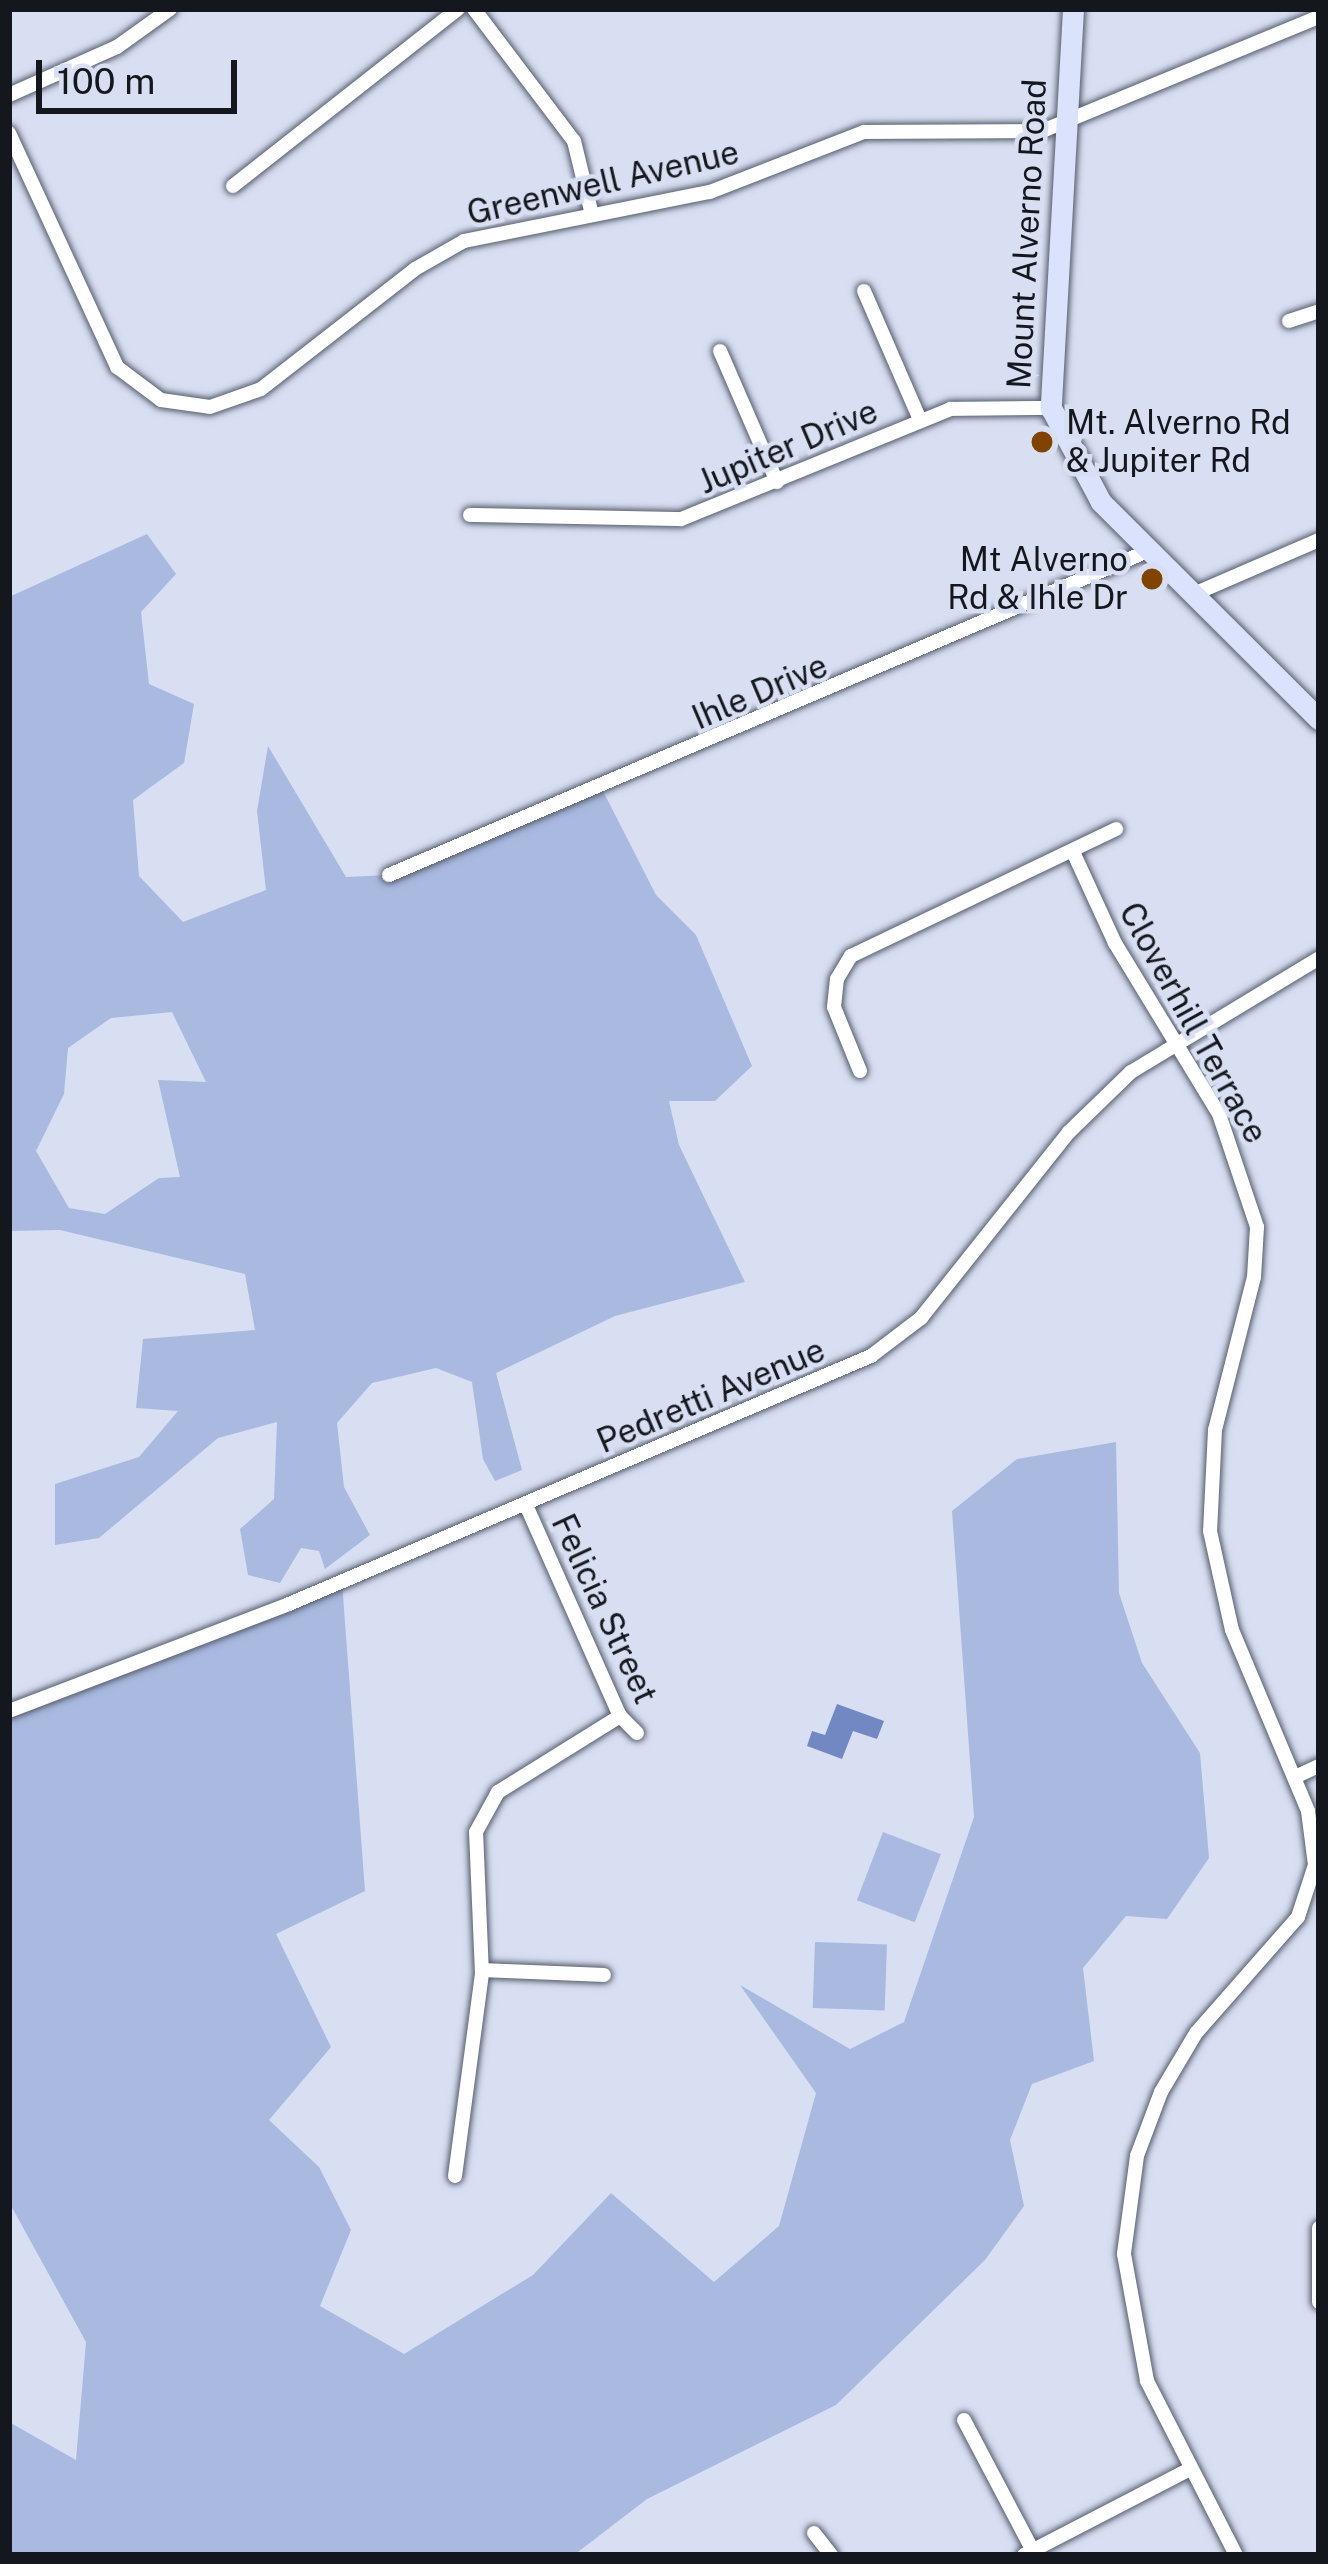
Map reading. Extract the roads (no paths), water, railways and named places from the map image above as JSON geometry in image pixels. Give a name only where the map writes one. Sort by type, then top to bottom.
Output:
[{"type":"street","points":[[9,95],[117,47],[170,9]]},
{"type":"street","points":[[233,186],[458,9]]},
{"type":"street","points":[[474,9],[574,141],[592,215]]},
{"type":"street","name":"Mount Alverno Road","points":[[1073,9],[1051,408],[1082,477],[1148,551],[1319,719]]},
{"type":"street","name":"Greenwell Avenue","points":[[9,133],[117,367],[145,392],[191,407],[228,404],[261,388],[439,253],[710,192],[865,133],[1024,134],[1064,123],[1319,17]]},
{"type":"street","points":[[864,291],[920,420]]},
{"type":"street","points":[[1289,321],[1319,311]]},
{"type":"street","points":[[720,351],[777,482]]},
{"type":"street","name":"Jupiter Drive","points":[[470,515],[663,521],[777,482],[920,420],[968,405],[1051,408]]},
{"type":"street","points":[[1194,593],[1319,540]]},
{"type":"street","name":"Ihle Drive","points":[[388,875],[1148,551]]},
{"type":"street","points":[[860,1071],[835,1007],[837,980],[851,956],[1074,854],[1116,829]]},
{"type":"street","name":"Cloverhill Terrace","points":[[1074,854],[1115,943],[1219,1114],[1254,1203],[1255,1276],[1215,1430],[1210,1532],[1232,1630],[1295,1777],[1315,1847],[1306,1901],[1175,2065],[1130,2186],[1130,2314],[1148,2381],[1236,2555]]},
{"type":"street","name":"Pedretti Avenue","points":[[9,1711],[526,1505],[888,1347],[921,1318],[1095,1106],[1178,1045],[1319,958]]},
{"type":"street","name":"Felicia Street","points":[[526,1505],[620,1716],[638,1733]]},
{"type":"street","points":[[455,2176],[482,1970],[476,1832],[498,1792],[620,1716]]},
{"type":"street","points":[[1295,1777],[1319,1766]]},
{"type":"street","points":[[482,1970],[604,1975]]},
{"type":"street","points":[[1319,2228],[1319,2302]]},
{"type":"street","points":[[964,2420],[1028,2553],[1190,2468]]},
{"type":"street","points":[[814,2533],[831,2555]]},
{"type":"place","name":"Mt. Alverno Rd & Jupiter Rd","points":[[1042,442]]},
{"type":"place","name":"Mt Alverno Rd & Ihle Dr","points":[[1152,579]]}]
